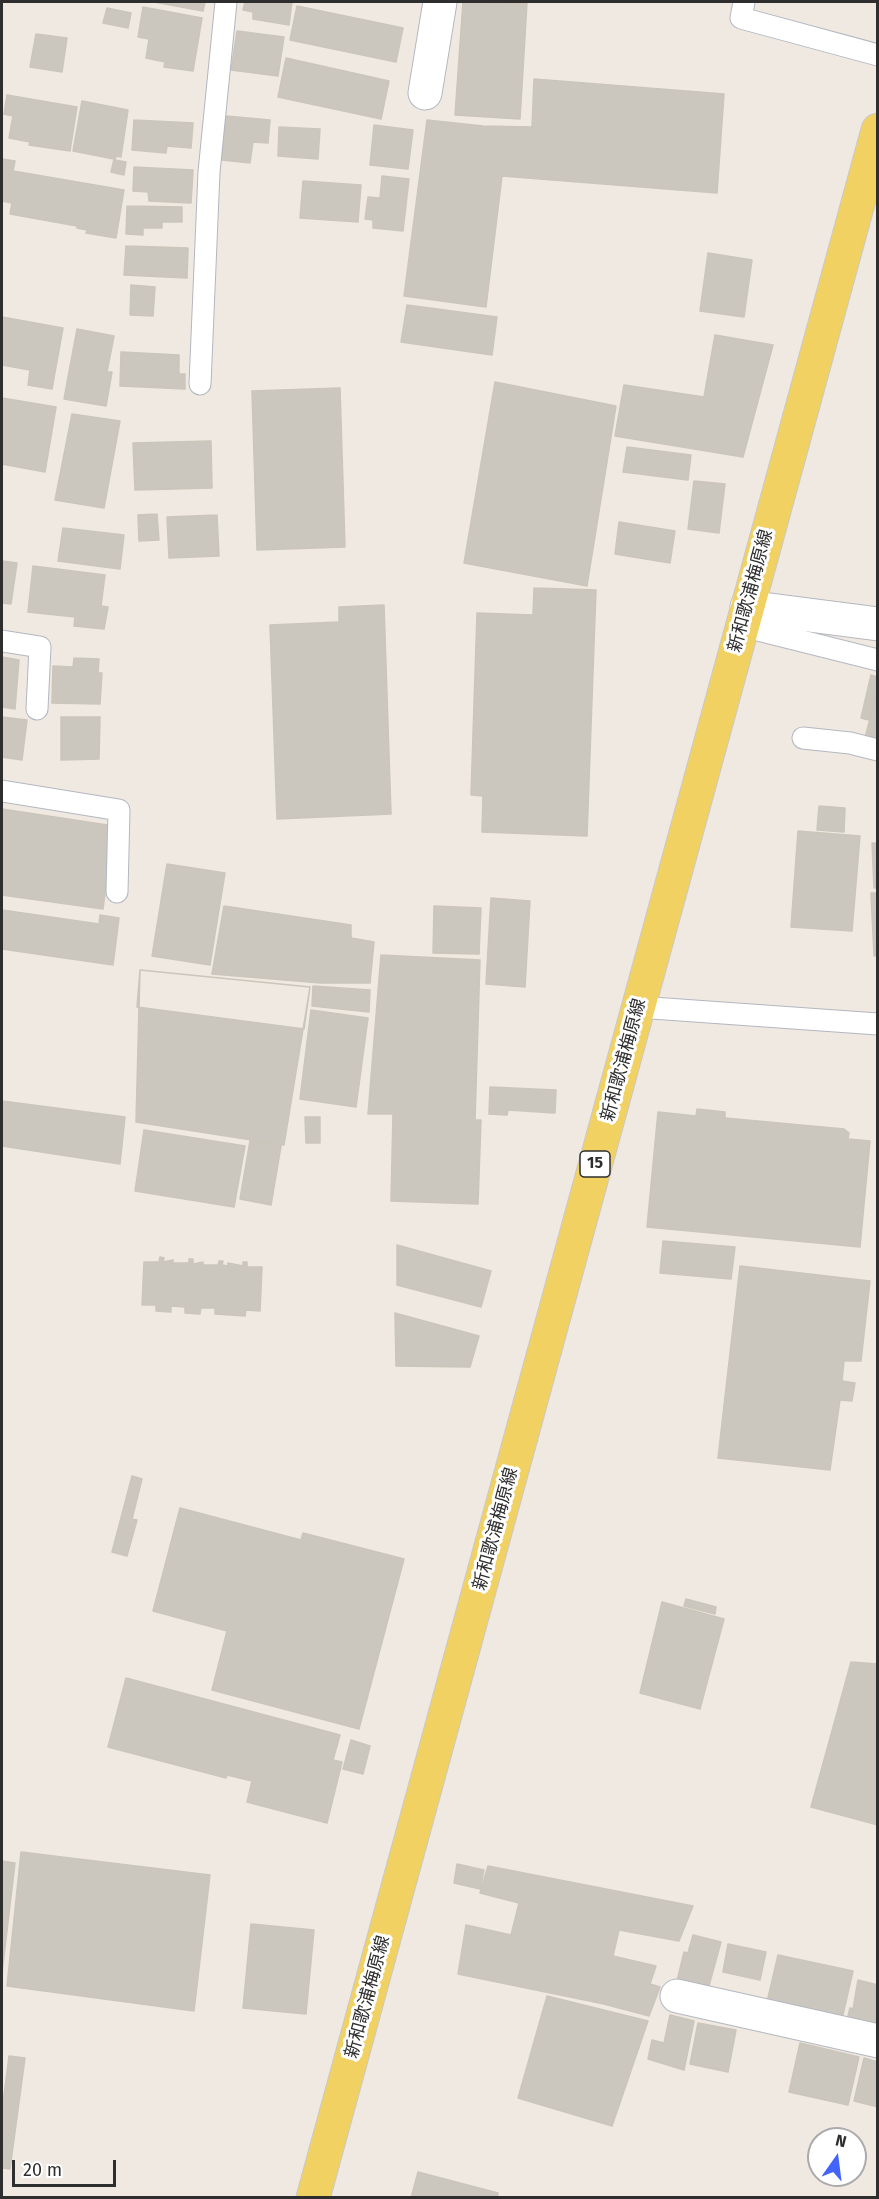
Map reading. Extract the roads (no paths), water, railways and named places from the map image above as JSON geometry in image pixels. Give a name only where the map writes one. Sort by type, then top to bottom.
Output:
[{"type":"main road","name":"新和歌浦梅原線","points":[[313,2198],[878,130]]},
{"type":"street","points":[[424,93],[440,2]]},
{"type":"street","points":[[745,616],[878,624]]},
{"type":"street","points":[[677,1996],[878,2042]]},
{"type":"lane","points":[[200,384],[209,172],[226,2]]},
{"type":"lane","points":[[744,2],[741,18],[878,55]]},
{"type":"lane","points":[[745,616],[878,660]]},
{"type":"lane","points":[[2,641],[40,646],[37,709]]},
{"type":"lane","points":[[803,738],[850,743],[878,750]]},
{"type":"lane","points":[[2,791],[119,810],[117,892]]},
{"type":"lane","points":[[638,1007],[878,1024]]}]
